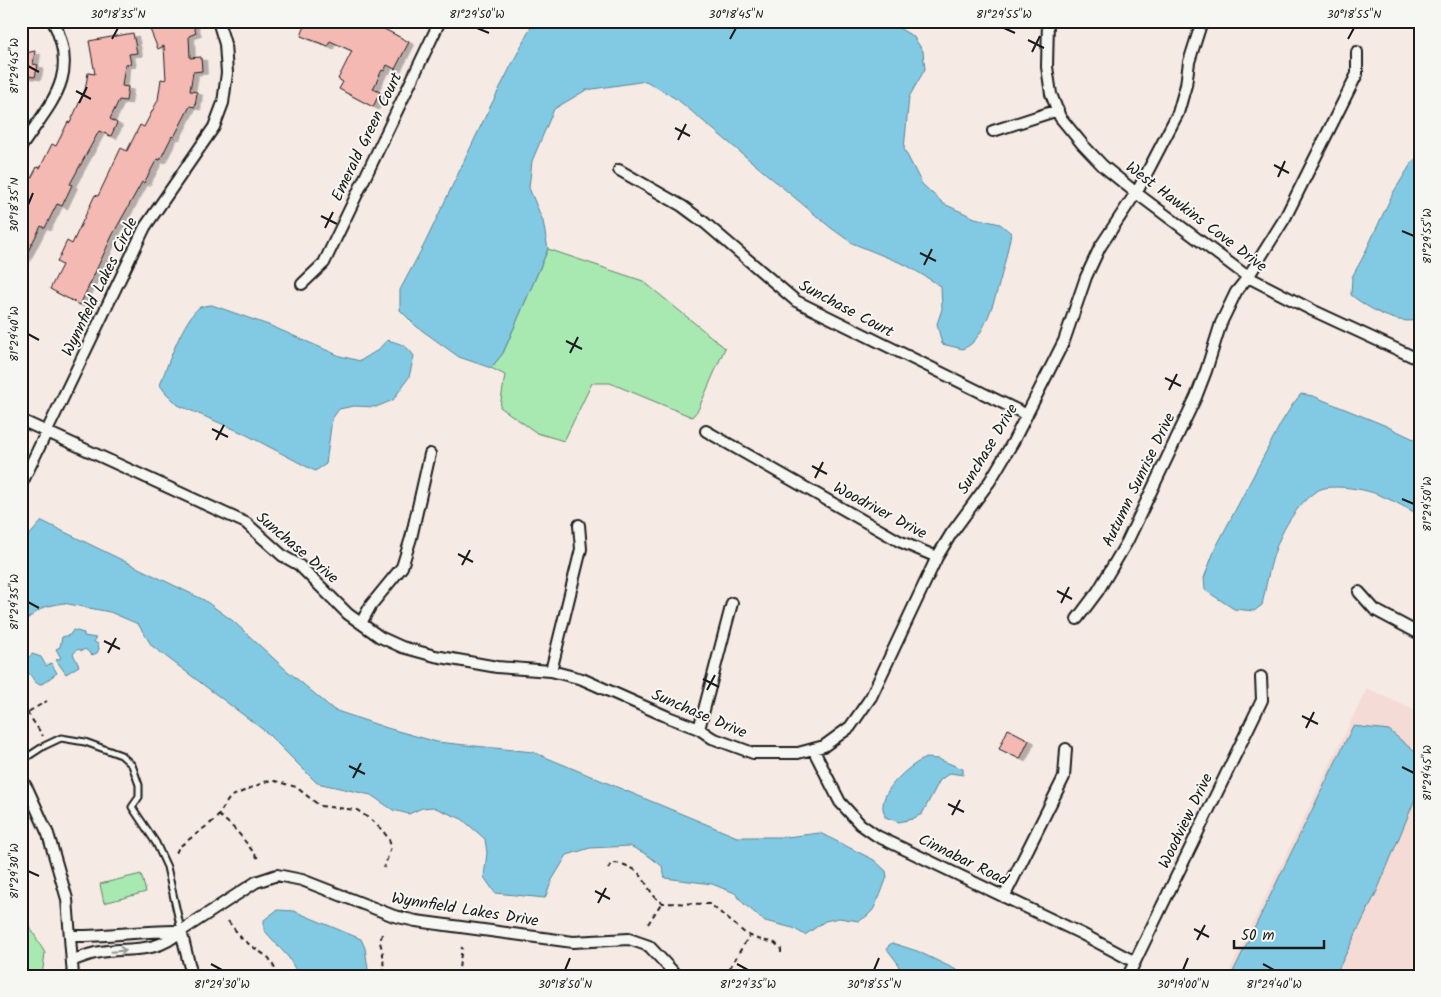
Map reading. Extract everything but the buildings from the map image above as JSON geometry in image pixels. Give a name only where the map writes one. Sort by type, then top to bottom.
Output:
[{"type":"street","points":[[21,147],[56,96],[62,79],[63,52],[53,21]]},
{"type":"street","name":"Wynnfield Lakes Circle","points":[[21,485],[145,227],[214,127],[223,103],[227,73],[225,44],[218,21]]},
{"type":"street","name":"West Hawkins Cove Drive","points":[[1048,21],[1047,66],[1051,94],[1060,117],[1103,166],[1248,277],[1312,310],[1420,360]]},
{"type":"street","name":"Sunchase Drive","points":[[21,420],[246,523],[283,556],[299,565],[348,614],[380,637],[402,648],[497,667],[551,671],[582,679],[700,729],[712,738],[753,753],[798,753],[824,746],[850,727],[871,697],[937,557],[951,534],[990,481],[1014,442],[1064,341],[1086,277],[1100,247],[1135,192],[1178,113],[1186,84],[1189,62],[1202,21]]},
{"type":"street","name":"Emerald Green Court","points":[[302,284],[324,263],[437,22]]},
{"type":"street","name":"Autumn Sunrise Drive","points":[[1077,619],[1098,591],[1127,542],[1196,397],[1220,323],[1236,292],[1248,277],[1285,218],[1356,74],[1357,52]]},
{"type":"street","points":[[993,130],[1058,110]]},
{"type":"street","name":"Sunchase Court","points":[[619,170],[682,206],[796,302],[1027,415]]},
{"type":"street","name":"Woodriver Drive","points":[[706,431],[899,541],[937,557]]},
{"type":"street","points":[[361,623],[371,605],[402,568],[411,538],[430,454]]},
{"type":"street","points":[[551,671],[581,549],[579,525]]},
{"type":"street","points":[[1359,592],[1376,610],[1420,634]]},
{"type":"street","points":[[700,729],[732,603]]},
{"type":"street","name":"Woodview Drive","points":[[1128,976],[1262,700],[1261,677]]},
{"type":"street","name":"Cinnabar Road","points":[[813,749],[840,802],[860,824],[877,836],[1135,962]]},
{"type":"street","points":[[1004,897],[1064,777],[1066,749]]},
{"type":"street","points":[[21,778],[48,834],[67,899],[72,976]]},
{"type":"street","name":"Wynnfield Lakes Drive","points":[[72,961],[95,953],[142,950],[171,940],[181,931],[256,882],[277,875],[302,880],[394,916],[416,921],[573,942],[629,939],[649,946],[678,976]]},
{"type":"street","points":[[70,936],[159,930],[181,931],[192,976]]},
{"type":"lane","points":[[21,761],[44,746],[61,738],[85,742],[121,755],[132,765],[139,785],[138,797],[132,807],[156,843],[167,867],[181,931]]},
{"type":"path","points":[[21,716],[47,700]]},
{"type":"path","points":[[27,712],[43,736]]},
{"type":"path","points":[[176,853],[179,847],[216,819],[230,797],[268,781],[275,781],[302,791],[320,806],[357,810],[382,830],[389,840],[391,847],[384,868]]},
{"type":"path","points":[[218,815],[226,820],[240,835],[260,861]]},
{"type":"path","points":[[608,869],[611,864],[615,863],[634,868],[644,878],[656,900],[669,904],[710,904],[749,936],[777,945],[781,949],[781,955]]},
{"type":"path","points":[[648,924],[662,902]]},
{"type":"path","points":[[228,921],[243,940],[269,958],[279,976]]},
{"type":"path","points":[[382,934],[380,942],[383,954],[384,976]]},
{"type":"path","points":[[725,976],[749,936]]},
{"type":"path","points":[[458,976],[462,947]]},
{"type":"shaded area","points":[[1367,688],[1420,713],[1420,976],[1227,976]]},
{"type":"green space","points":[[548,249],[643,281],[725,348],[698,410],[692,417],[610,383],[592,383],[564,441],[537,433],[500,407],[505,375],[491,368],[503,353]]},
{"type":"green space","points":[[141,874],[146,892],[104,903],[100,884]]},
{"type":"green space","points":[[21,915],[45,953],[42,976],[21,976]]},
{"type":"water","points":[[534,21],[876,21],[893,25],[913,36],[923,51],[925,69],[909,97],[904,149],[922,184],[944,204],[975,218],[1000,224],[1011,233],[997,290],[980,333],[972,343],[963,349],[942,344],[937,324],[942,309],[941,286],[906,265],[852,243],[831,228],[678,100],[646,81],[586,90],[554,109],[532,161],[529,188],[543,221],[548,249],[503,353],[491,368],[459,357],[416,326],[400,310],[400,290]]},
{"type":"water","points":[[1420,154],[1420,319],[1411,321],[1384,315],[1351,295],[1352,277],[1393,193],[1411,164]]},
{"type":"water","points":[[212,305],[271,326],[340,356],[360,361],[378,350],[387,340],[399,343],[409,349],[414,356],[409,377],[393,400],[376,407],[354,406],[339,409],[332,419],[326,464],[315,471],[243,433],[178,405],[160,385],[188,321],[200,307]]},
{"type":"water","points":[[1301,394],[1313,396],[1420,442],[1420,515],[1387,498],[1367,491],[1337,487],[1318,490],[1300,506],[1284,529],[1274,553],[1262,605],[1254,611],[1234,609],[1205,590],[1204,578],[1215,549],[1281,423]]},
{"type":"water","points":[[42,521],[204,600],[233,621],[284,668],[334,710],[437,742],[533,752],[737,837],[786,837],[820,833],[874,860],[886,871],[887,877],[881,893],[873,910],[859,921],[839,918],[825,921],[805,935],[793,928],[765,921],[744,904],[735,893],[712,884],[665,878],[662,866],[646,854],[630,846],[590,848],[567,855],[552,880],[545,898],[495,893],[484,877],[487,853],[485,839],[462,819],[433,807],[422,808],[409,814],[393,810],[371,795],[317,783],[266,732],[152,646],[138,624],[110,612],[63,603],[44,607],[21,623],[21,551],[25,540]]},
{"type":"water","points":[[73,630],[84,633],[84,636],[96,638],[94,642],[98,644],[99,649],[97,653],[92,655],[85,649],[82,651],[78,649],[73,654],[79,666],[66,674],[56,660],[61,658],[56,649],[60,647],[62,637],[70,635]]},
{"type":"water","points":[[32,654],[41,657],[46,666],[51,663],[57,673],[42,684],[35,682],[23,668],[24,662]]},
{"type":"water","points":[[1353,726],[1389,730],[1416,753],[1420,768],[1420,787],[1377,891],[1335,976],[1231,976]]},
{"type":"water","points":[[926,758],[938,759],[963,769],[963,775],[950,773],[940,780],[922,814],[899,822],[885,817],[883,807],[888,791],[899,777],[913,765]]},
{"type":"water","points":[[277,910],[294,911],[361,939],[365,948],[369,976],[299,976],[289,958],[264,930],[264,920]]},
{"type":"water","points":[[892,943],[917,951],[969,976],[902,976],[897,962],[887,949]]}]
